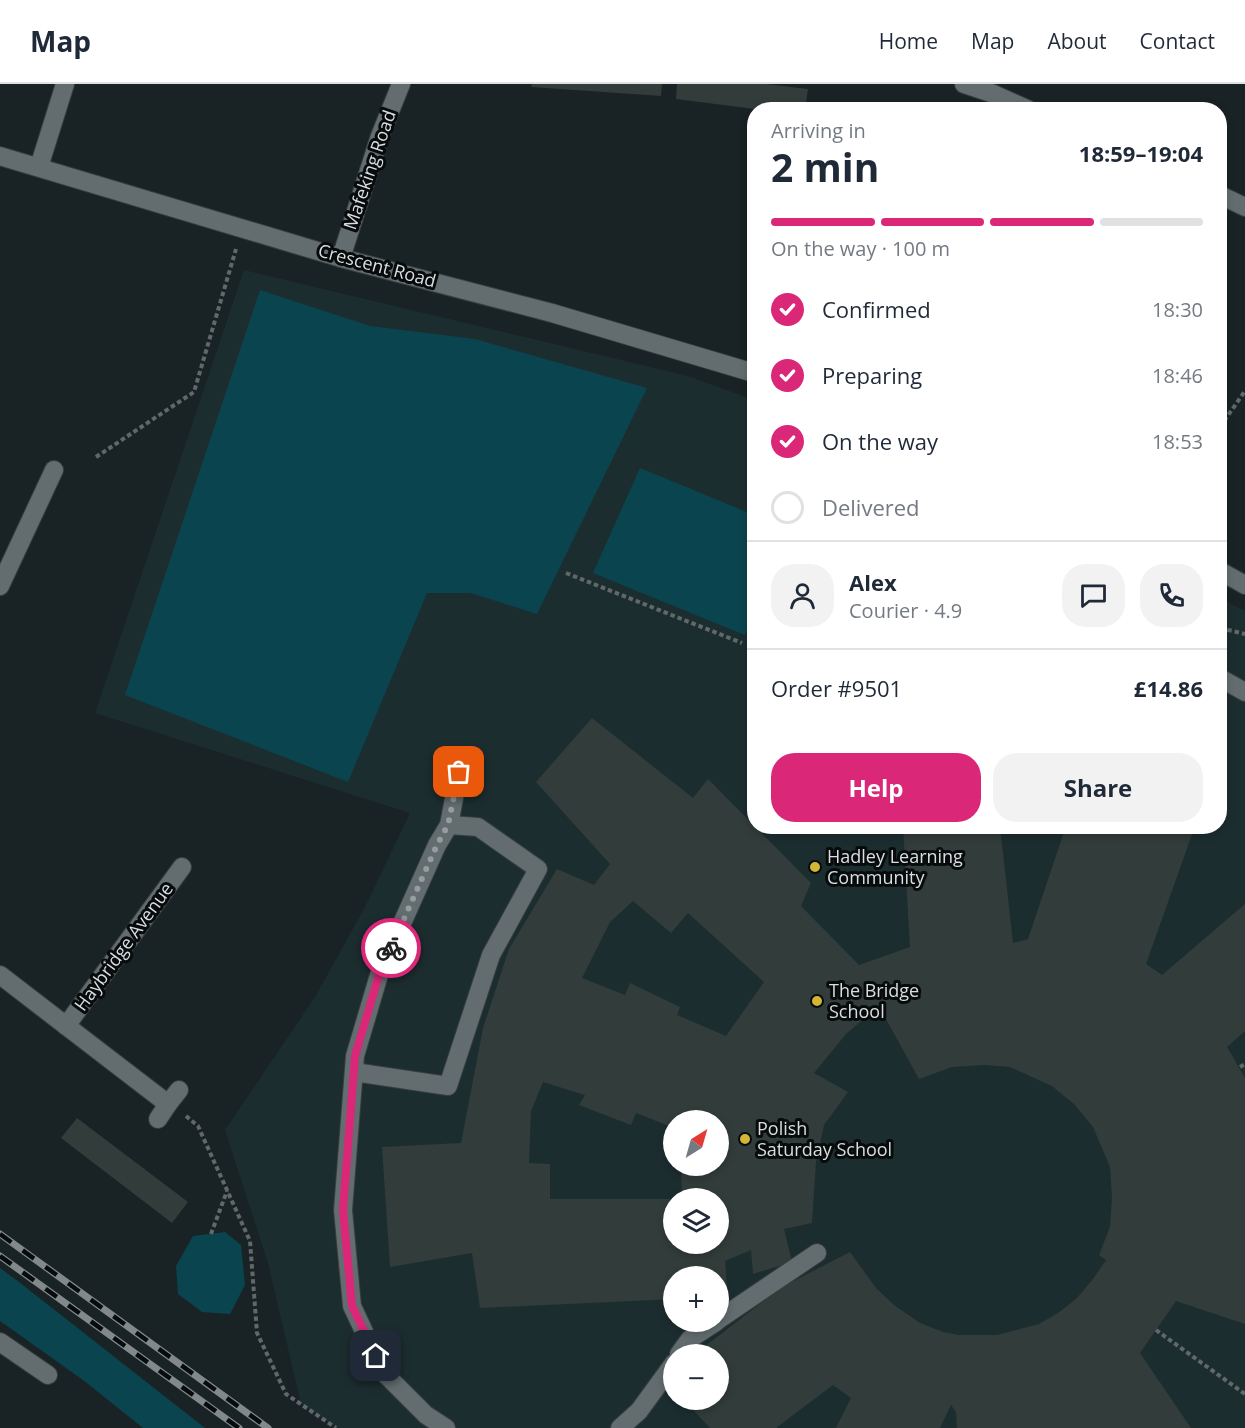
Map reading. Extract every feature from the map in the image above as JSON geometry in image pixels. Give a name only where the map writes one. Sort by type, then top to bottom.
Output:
[{"type":"street","points":[[39,167],[65,84]]},
{"type":"street","name":"Mafeking Road","points":[[341,258],[380,136],[401,84]]},
{"type":"street","points":[[964,84],[993,88],[1016,102]]},
{"type":"street","name":"Crescent Road","points":[[0,156],[341,258],[552,313],[747,371]]},
{"type":"street","points":[[1227,198],[1245,207]]},
{"type":"street","points":[[0,586],[54,470]]},
{"type":"street","points":[[1227,575],[1245,585]]},
{"type":"street","points":[[1227,682],[1245,692]]},
{"type":"street","points":[[446,1428],[426,1415],[383,1372],[352,1306],[343,1210],[355,1056],[379,975],[448,825],[459,772]]},
{"type":"street","points":[[354,1072],[447,1086],[491,955],[538,869],[478,827],[448,825]]},
{"type":"street","name":"Haybridge Avenue","points":[[66,1026],[182,867]]},
{"type":"street","name":"Haybridge Avenue","points":[[0,975],[172,1107]]},
{"type":"street","points":[[729,1313],[817,1253]]},
{"type":"street","points":[[687,1344],[700,1332]]},
{"type":"street","points":[[0,1342],[48,1375]]},
{"type":"street","points":[[620,1428],[639,1412],[663,1378]]},
{"type":"path","points":[[96,457],[194,392],[237,247]]},
{"type":"path","points":[[1227,417],[1245,392]]},
{"type":"path","points":[[566,573],[742,644]]},
{"type":"path","points":[[1227,630],[1245,634]]},
{"type":"path","points":[[1240,1067],[1245,1064]]},
{"type":"path","points":[[172,1107],[198,1126],[250,1241],[257,1333],[286,1394],[336,1428]]},
{"type":"path","points":[[211,1234],[227,1191]]},
{"type":"path","points":[[1156,1330],[1245,1394]]},
{"type":"shaded area","name":"Hadley Learning Community","points":[[244,270],[688,376],[747,397],[747,834],[1227,834],[1227,602],[1245,611],[1245,1428],[337,1428],[301,1404],[268,1263],[225,1130],[315,997],[365,907],[410,813],[95,713]]},
{"type":"shaded area","points":[[260,290],[370,326],[475,339],[647,388],[537,614],[471,593],[427,593],[348,782],[125,695]]},
{"type":"shaded area","points":[[640,468],[747,512],[747,630],[745,635],[593,573]]},
{"type":"shaded area","points":[[225,1232],[241,1245],[245,1285],[230,1314],[202,1312],[178,1294],[176,1266],[193,1236]]},
{"type":"shaded area","points":[[0,1268],[205,1428],[143,1428],[83,1380],[0,1321]]},
{"type":"building","points":[[532,84],[662,84],[661,96],[531,87]]},
{"type":"building","points":[[677,84],[766,84],[808,89],[806,102],[747,102],[747,108],[676,99]]},
{"type":"building","points":[[592,718],[693,798],[708,779],[747,818],[747,834],[762,834],[811,883],[801,906],[859,965],[910,947],[903,834],[1001,834],[1013,943],[1028,939],[1063,834],[1192,834],[1146,964],[1162,975],[1245,904],[1245,1031],[1227,1047],[1245,1078],[1245,1324],[1176,1301],[1140,1353],[1191,1428],[957,1428],[956,1412],[951,1405],[940,1428],[836,1428],[851,1398],[833,1385],[776,1428],[710,1428],[693,1410],[729,1410],[729,1344],[708,1344],[724,1332],[729,1332],[729,1328],[782,1287],[850,1252],[876,1288],[894,1305],[920,1323],[943,1332],[959,1335],[997,1335],[1039,1324],[1077,1298],[1106,1260],[1099,1255],[1110,1227],[1112,1197],[1110,1167],[1093,1127],[1075,1105],[1052,1086],[1010,1067],[985,1065],[952,1067],[919,1079],[881,1010],[866,1017],[846,1034],[814,1073],[848,1092],[824,1125],[816,1162],[812,1223],[784,1229],[792,1262],[753,1274],[751,1250],[725,1261],[725,1266],[663,1266],[663,1300],[480,1308],[472,1253],[390,1267],[382,1147],[461,1143],[483,1028],[509,949],[557,869],[594,885],[610,864],[536,782]],"holes":[[[633,901],[671,933],[688,913],[764,982],[726,1036],[677,1015],[680,1007],[630,983],[625,995],[582,978],[610,922]],[[543,1082],[585,1095],[579,1105],[631,1125],[636,1113],[663,1124],[663,1110],[729,1110],[729,1176],[681,1176],[682,1188],[729,1188],[729,1254],[663,1254],[663,1199],[550,1199],[550,1164],[529,1163],[531,1111]]]},
{"type":"building","points":[[77,1118],[188,1202],[172,1223],[61,1138]]},
{"type":"railway","points":[[0,1234],[268,1428]]},
{"type":"railway","points":[[0,1256],[239,1428]]},
{"type":"way so far","points":[[391,948],[448,825],[459,772]]},
{"type":"place","name":"Hadley Learning Community","points":[[815,867]]},
{"type":"place","name":"The Bridge School","points":[[817,1001]]},
{"type":"place","name":"Polish Saturday School","points":[[745,1139]]},
{"type":"route","points":[[376,1356],[352,1306],[343,1210],[355,1056],[379,975],[391,948]]}]
